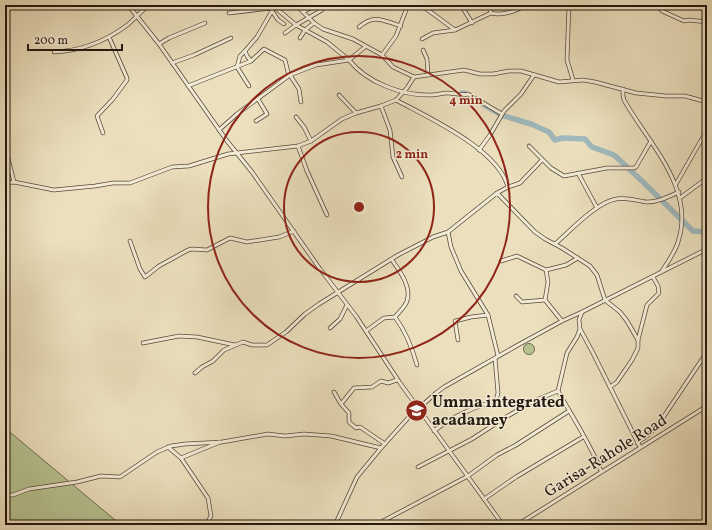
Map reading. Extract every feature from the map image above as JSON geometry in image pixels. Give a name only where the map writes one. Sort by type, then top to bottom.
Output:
[{"type":"street","points":[[91,5],[110,8],[117,5]]},
{"type":"street","points":[[128,5],[159,44],[236,154],[252,172],[366,331],[418,409],[503,525]]},
{"type":"street","points":[[54,52],[76,50],[109,37],[127,25],[149,5]]},
{"type":"street","points":[[229,13],[273,8],[285,5]]},
{"type":"street","points":[[296,5],[308,18],[328,32],[353,38],[365,47],[382,55],[393,68],[414,77],[464,70],[480,74],[493,74],[517,70],[559,82],[573,80],[595,82],[636,93],[685,96],[707,102]]},
{"type":"street","points":[[303,12],[316,5]]},
{"type":"street","points":[[382,55],[396,36],[408,5]]},
{"type":"street","points":[[420,5],[455,30]]},
{"type":"street","points":[[461,5],[472,23]]},
{"type":"street","points":[[488,5],[492,13]]},
{"type":"street","points":[[422,39],[433,33],[455,30],[492,13],[503,14],[526,5]]},
{"type":"street","points":[[569,5],[567,60],[573,80]]},
{"type":"street","points":[[657,5],[662,11],[684,21],[689,20],[707,22]]},
{"type":"street","points":[[273,8],[278,20],[284,24]]},
{"type":"street","points":[[273,8],[296,25],[327,42],[349,60],[356,68],[374,80],[403,93],[433,96],[447,93],[468,94],[502,114]]},
{"type":"street","points":[[248,86],[237,67],[240,56],[258,37],[273,8]]},
{"type":"street","points":[[285,33],[322,10]]},
{"type":"street","points":[[359,27],[370,19],[382,19],[401,26]]},
{"type":"street","points":[[159,44],[169,38],[205,23]]},
{"type":"street","points":[[300,38],[305,30],[314,23]]},
{"type":"street","points":[[103,133],[97,116],[113,99],[127,80],[109,37]]},
{"type":"street","points":[[172,63],[194,55],[231,38]]},
{"type":"street","points":[[219,130],[237,114],[290,75],[316,65],[349,60],[365,47]]},
{"type":"street","points":[[188,86],[251,61],[263,50],[267,50],[285,60],[290,75],[299,89],[301,102]]},
{"type":"street","points":[[423,50],[428,64],[428,75]]},
{"type":"street","points":[[245,51],[251,61]]},
{"type":"street","points":[[479,150],[502,114],[521,94],[534,75]]},
{"type":"street","points":[[5,183],[14,182],[54,190],[113,183],[130,183],[172,167],[189,166],[228,154],[298,146],[311,141],[337,122],[356,113],[396,100],[414,77]]},
{"type":"street","points":[[623,89],[624,100],[660,153],[679,192],[682,211],[681,228],[678,241],[662,273]]},
{"type":"street","points":[[339,95],[356,113]]},
{"type":"street","points":[[256,121],[267,114],[258,99]]},
{"type":"street","points":[[396,100],[450,128],[479,150],[502,172],[508,186]]},
{"type":"street","points":[[380,106],[390,130],[393,157],[402,178]]},
{"type":"street","points":[[296,117],[304,127],[311,141]]},
{"type":"street","points":[[676,184],[707,130]]},
{"type":"street","points":[[530,146],[551,168],[564,176],[607,168],[634,168],[651,141]]},
{"type":"street","points":[[5,146],[14,182]]},
{"type":"street","points":[[298,146],[307,171],[327,215]]},
{"type":"street","points":[[195,373],[213,361],[224,350],[235,345],[243,342],[252,345],[267,345],[286,332],[313,308],[392,260],[433,237],[448,232],[497,193],[508,186],[520,183],[542,160]]},
{"type":"street","points":[[578,173],[597,208]]},
{"type":"street","points":[[680,198],[707,178]]},
{"type":"street","points":[[556,244],[597,208],[614,199],[620,198],[647,202],[659,201],[679,192]]},
{"type":"street","points":[[497,193],[535,232],[590,266],[597,274],[606,300],[624,316],[638,340]]},
{"type":"street","points":[[130,241],[140,269],[145,277],[159,266],[188,250],[207,250],[230,238],[247,242],[279,237],[294,231]]},
{"type":"street","points":[[434,431],[445,422],[496,400],[498,392],[497,357],[488,316],[462,271],[451,246],[448,232]]},
{"type":"street","points":[[334,525],[357,477],[418,409],[444,387],[562,321],[662,273],[707,249]]},
{"type":"street","points":[[501,261],[518,256],[546,270],[566,266],[578,258]]},
{"type":"street","points":[[366,331],[384,318],[395,316],[404,306],[408,297],[404,281],[392,260]]},
{"type":"street","points":[[546,270],[548,282],[545,300],[562,321]]},
{"type":"street","points":[[610,387],[617,382],[632,360],[638,348],[638,340],[647,305],[659,292],[658,286],[653,277]]},
{"type":"street","points":[[516,296],[522,302],[545,300]]},
{"type":"street","points":[[330,328],[340,319],[347,305]]},
{"type":"street","points":[[582,312],[579,320],[580,329],[640,448]]},
{"type":"street","points":[[395,316],[411,346],[416,365]]},
{"type":"street","points":[[458,340],[455,320],[488,316]]},
{"type":"street","points":[[580,329],[567,353],[558,391],[583,437],[593,451],[601,471]]},
{"type":"street","points":[[143,343],[179,336],[197,337],[235,345]]},
{"type":"street","points":[[637,443],[658,425],[707,352]]},
{"type":"street","points":[[341,404],[354,388],[372,387],[381,381],[388,383],[398,380]]},
{"type":"street","points":[[418,468],[470,440],[518,410],[558,391]]},
{"type":"street","points":[[334,392],[341,404],[349,413],[349,422],[356,428],[360,427],[385,444]]},
{"type":"street","name":"Garisa-Rahole Road","points":[[517,525],[707,406]]},
{"type":"street","points":[[384,521],[468,476],[497,455],[516,445],[569,411]]},
{"type":"street","points":[[5,495],[13,495],[29,489],[77,482],[100,476],[120,477],[157,452],[168,447],[185,444],[222,442],[268,434],[285,436],[304,434],[331,436],[382,448]]},
{"type":"street","points":[[484,499],[516,477],[583,437]]},
{"type":"street","points":[[181,458],[222,442]]},
{"type":"street","points":[[168,447],[181,458],[208,498],[210,516],[206,525]]},
{"type":"green space","points":[[529,343],[533,345],[535,349],[533,353],[529,355],[525,353],[523,349],[525,345]]},
{"type":"green space","points":[[5,428],[121,525],[5,525]]},
{"type":"waterway","points":[[462,93],[501,115],[531,124],[549,132],[555,140],[563,138],[585,139],[592,147],[614,155],[693,231],[707,232]]},
{"type":"place","name":"Umma integrated acadamey","points":[[416,410]]}]
